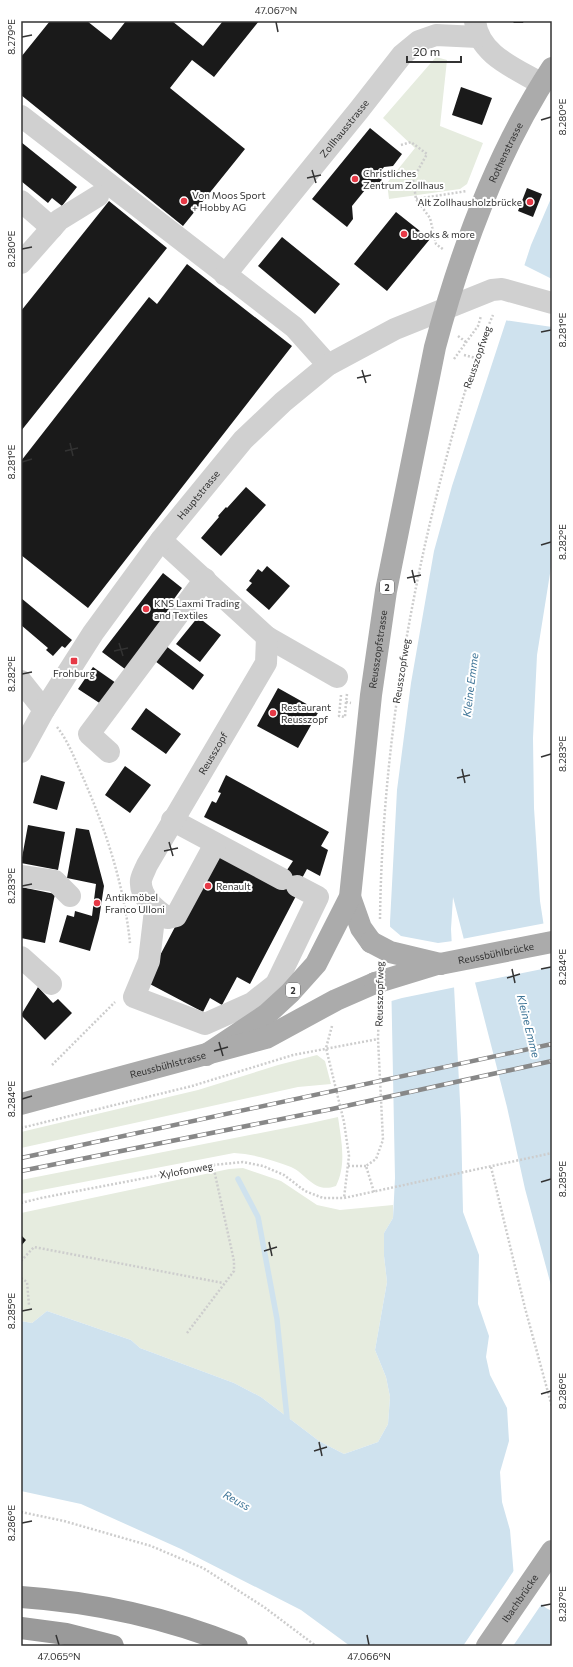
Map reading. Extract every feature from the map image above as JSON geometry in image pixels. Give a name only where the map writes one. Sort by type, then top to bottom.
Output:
[{"type":"highway","points":[[21,1597],[73,1602],[155,1618],[210,1635],[237,1646]]},
{"type":"highway","points":[[21,1628],[66,1634],[113,1646]]},
{"type":"main road","name":"Rothenstrasse","points":[[445,310],[470,233],[514,133],[549,81]]},
{"type":"main road","name":"Reusszopfstrasse","points":[[206,1055],[266,1015],[290,993],[316,964],[350,897],[371,695],[386,591],[424,393],[445,310]]},
{"type":"main road","name":"Reusszopfstrasse","points":[[350,897],[361,928],[376,933]]},
{"type":"main road","name":"Reussbühlbrücke","points":[[376,933],[390,952],[440,964]]},
{"type":"main road","name":"Reussbühlbrücke","points":[[377,992],[440,964],[552,942]]},
{"type":"main road","name":"Reussbühlstrasse","points":[[21,1104],[266,1038],[336,1000],[377,992]]},
{"type":"main road","name":"Ibachbrücke","points":[[487,1646],[552,1551]]},
{"type":"street","name":"Zollhausstrasse","points":[[225,275],[402,55],[419,41],[436,35],[477,29],[486,49],[509,65],[549,81]]},
{"type":"street","points":[[21,116],[294,328],[328,365]]},
{"type":"street","points":[[21,263],[59,220],[98,196]]},
{"type":"street","points":[[21,201],[52,228]]},
{"type":"street","name":"Hauptstrasse","points":[[21,752],[44,710],[92,633],[161,540],[243,440],[283,402],[328,365],[395,329],[492,290],[506,290],[552,303]]},
{"type":"street","points":[[161,540],[205,579],[267,638],[339,686]]},
{"type":"street","points":[[109,752],[89,734],[205,579]]},
{"type":"street","name":"Reusszopf","points":[[155,910],[144,894],[141,881],[147,865],[266,662],[267,638]]},
{"type":"street","points":[[21,681],[44,710]]},
{"type":"street","points":[[172,820],[318,897],[276,984],[252,1003],[205,1024],[134,997],[149,961],[155,910],[168,918],[176,916],[215,844]]},
{"type":"street","points":[[21,876],[55,881],[70,896]]},
{"type":"street","points":[[21,957],[52,984]]},
{"type":"path","points":[[401,145],[411,142],[427,154],[413,178],[416,199],[430,218],[436,244],[446,251]]},
{"type":"path","points":[[416,199],[467,190]]},
{"type":"path","name":"Reusszopfweg","points":[[376,933],[388,776],[395,708],[408,625],[424,545],[455,426],[476,358],[493,315]]},
{"type":"path","points":[[464,355],[476,358]]},
{"type":"path","points":[[339,686],[339,716],[345,717],[346,702]]},
{"type":"path","points":[[44,710],[65,738],[96,806],[115,867],[130,949]]},
{"type":"path","name":"Reusszopfweg","points":[[366,1166],[376,1159],[383,1140],[377,992]]},
{"type":"path","points":[[52,1065],[117,999]]},
{"type":"path","points":[[332,1026],[326,1048],[344,1122],[350,1156],[344,1198],[387,1190],[552,1153]]},
{"type":"path","name":"Reusszopfweg","points":[[21,1128],[192,1086],[293,1055],[378,1039]]},
{"type":"path","name":"Xylofonweg","points":[[21,1203],[213,1165],[243,1162],[263,1166],[284,1175],[305,1191],[323,1198],[344,1198]]},
{"type":"path","points":[[187,1333],[234,1270],[234,1261],[213,1165]]},
{"type":"path","points":[[348,1166],[366,1166],[374,1192]]},
{"type":"path","points":[[491,1167],[525,1308],[552,1408]]},
{"type":"path","points":[[21,1261],[34,1247],[223,1283]]},
{"type":"path","points":[[21,1278],[27,1282],[29,1305]]},
{"type":"path","points":[[21,1512],[64,1521],[151,1546],[202,1568],[264,1607],[316,1646]]},
{"type":"shaded area","points":[[436,57],[447,60],[440,126],[483,143],[467,184],[460,189],[389,199],[387,183],[415,148],[383,118]]},
{"type":"shaded area","points":[[317,1055],[325,1061],[331,1084],[298,1087],[21,1148],[21,1132],[198,1090],[278,1065]]},
{"type":"shaded area","points":[[338,1117],[342,1143],[341,1169],[336,1186],[328,1188],[316,1185],[291,1167],[263,1158],[234,1153],[21,1194],[21,1180]]},
{"type":"shaded area","points":[[243,1168],[281,1181],[317,1205],[340,1210],[393,1205],[393,1218],[384,1233],[384,1256],[387,1282],[375,1350],[386,1377],[390,1397],[388,1424],[378,1442],[344,1454],[319,1441],[261,1397],[234,1383],[140,1348],[131,1340],[47,1311],[32,1323],[21,1321],[21,1213],[229,1169]]},
{"type":"water","points":[[552,196],[552,561],[537,655],[533,738],[534,808],[540,901],[552,979],[552,1289],[525,1189],[507,1107],[453,897],[451,929],[461,1120],[463,1212],[479,1255],[478,1304],[489,1336],[486,1357],[490,1375],[507,1408],[509,1441],[500,1472],[502,1502],[510,1530],[514,1577],[546,1608],[552,1611],[552,1646],[350,1646],[301,1610],[181,1549],[81,1504],[21,1491],[21,1321],[32,1323],[47,1311],[131,1340],[140,1348],[234,1383],[261,1397],[319,1441],[344,1454],[378,1442],[388,1424],[390,1397],[386,1377],[375,1350],[387,1282],[384,1256],[384,1233],[393,1218],[395,1178],[390,922],[397,790],[411,683],[434,551],[452,486],[531,245]]},
{"type":"pier","points":[[522,264],[552,279],[552,327],[504,320]]},
{"type":"pier","points":[[546,923],[552,967],[473,983],[462,939]]},
{"type":"pier","points":[[388,925],[401,936],[438,943],[453,941],[456,987],[388,1002]]},
{"type":"pier","points":[[515,1569],[516,1577],[543,1602],[513,1646],[463,1646]]},
{"type":"building","points":[[50,21],[87,21],[111,40],[126,21],[172,21],[203,46],[223,21],[259,21],[214,77],[192,60],[170,88],[245,149],[183,226],[21,95],[21,57]]},
{"type":"building","points":[[512,21],[524,21],[523,23],[514,23]]},
{"type":"building","points":[[461,87],[492,98],[482,125],[452,115]]},
{"type":"building","name":"Christliches Zentrum Zollhaus","points":[[370,128],[402,154],[393,166],[384,167],[381,171],[382,187],[365,190],[352,206],[353,219],[347,227],[312,199]]},
{"type":"building","points":[[21,142],[77,187],[62,206],[52,198],[48,203],[21,181]]},
{"type":"building","name":"Alt Zollhausholzbrücke","points":[[527,188],[542,194],[533,217],[518,211]]},
{"type":"building","points":[[109,201],[167,248],[21,431],[21,311]]},
{"type":"building","points":[[396,212],[430,239],[387,291],[354,264]]},
{"type":"building","points":[[282,237],[340,284],[315,314],[258,266]]},
{"type":"building","points":[[187,264],[292,346],[88,608],[21,555],[21,461],[149,297],[157,304]]},
{"type":"building","points":[[246,487],[266,505],[221,556],[201,538],[219,517],[218,516]]},
{"type":"building","points":[[267,566],[290,586],[269,610],[246,590],[252,583],[249,581],[258,569],[262,572]]},
{"type":"building","points":[[163,573],[182,588],[174,599],[176,601],[125,669],[102,652]]},
{"type":"building","points":[[21,598],[72,640],[65,648],[62,646],[53,656],[46,650],[48,648],[21,625]]},
{"type":"building","points":[[198,617],[221,635],[200,662],[176,644]]},
{"type":"building","points":[[166,646],[204,675],[193,690],[155,661]]},
{"type":"building","points":[[93,667],[116,683],[101,704],[78,689]]},
{"type":"building","points":[[278,688],[319,711],[298,748],[257,726]]},
{"type":"building","points":[[146,708],[181,734],[166,754],[131,729]]},
{"type":"building","points":[[125,766],[151,785],[130,813],[105,795]]},
{"type":"building","points":[[41,775],[65,782],[57,810],[33,803]]},
{"type":"building","points":[[226,775],[329,832],[321,846],[328,850],[320,876],[307,869],[294,893],[297,894],[250,984],[237,977],[222,1005],[210,998],[203,1012],[146,982],[215,851],[285,873],[293,861],[204,817],[212,801],[216,803],[221,793],[218,792]]},
{"type":"building","points":[[28,825],[65,832],[58,870],[21,863]]},
{"type":"building","points":[[76,828],[89,830],[104,886],[99,919],[90,951],[59,942],[67,915],[74,917],[75,911],[92,916],[96,884],[67,878]]},
{"type":"building","points":[[21,887],[55,894],[45,943],[21,938]]},
{"type":"building","points":[[38,987],[53,1003],[58,999],[72,1013],[45,1040],[21,1015]]},
{"type":"building","points":[[21,1235],[26,1240],[21,1246]]},
{"type":"waterway","points":[[238,1179],[258,1217],[277,1319],[287,1418],[286,1425]]},
{"type":"railway","points":[[21,1158],[552,1044]]},
{"type":"railway","points":[[21,1171],[332,1109],[552,1061]]},
{"type":"place","name":"Christliches Zentrum Zollhaus","points":[[355,179]]},
{"type":"place","name":"Von Moos Sport + Hobby AG","points":[[184,201]]},
{"type":"place","name":"Alt Zollhausholzbrücke","points":[[530,202]]},
{"type":"place","name":"books & more","points":[[404,234]]},
{"type":"place","name":"KNS Laxmi Trading and Textiles","points":[[146,609]]},
{"type":"place","name":"Frohburg","points":[[74,661]]},
{"type":"place","name":"Restaurant Reusszopf","points":[[273,713]]},
{"type":"place","name":"Renault","points":[[208,886]]},
{"type":"place","name":"Antikmöbel Franco Ulloni","points":[[97,903]]},
{"type":"water label","name":"Kleine Emme","points":[[470,685]]},
{"type":"water label","name":"Kleine Emme","points":[[529,1026]]},
{"type":"water label","name":"Reuss","points":[[237,1500]]}]
